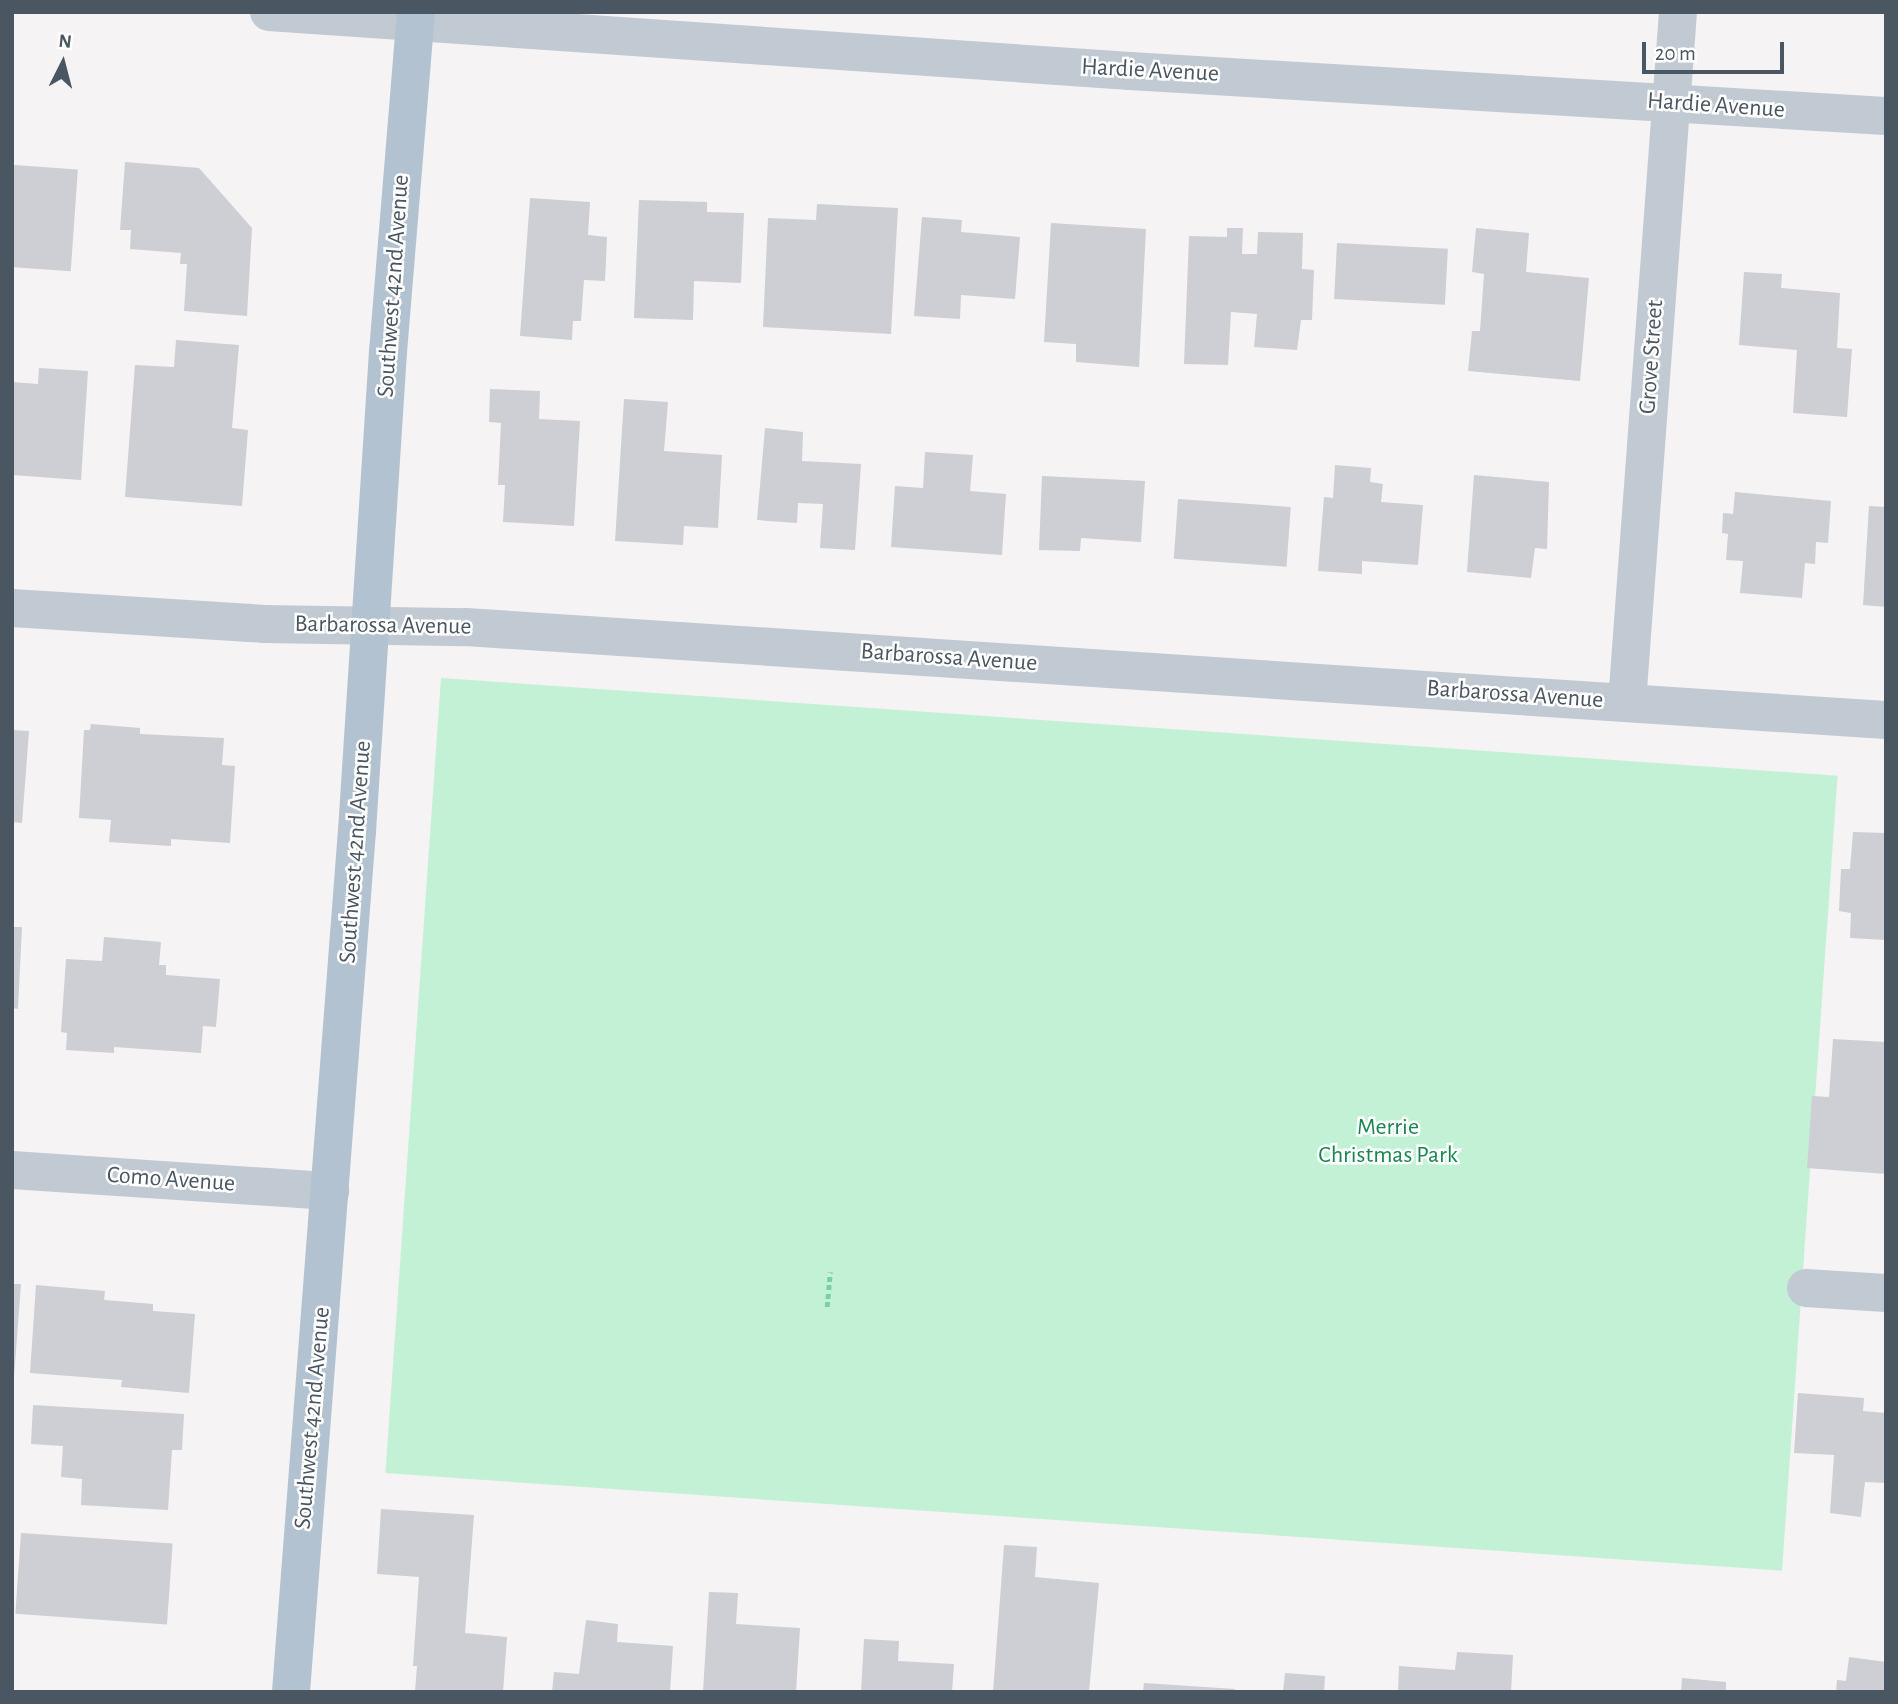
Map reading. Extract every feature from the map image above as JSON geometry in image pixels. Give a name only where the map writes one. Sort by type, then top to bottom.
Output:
[{"type":"main road","name":"Southwest 42nd Avenue","points":[[291,1692],[371,625],[388,352],[416,17]]},
{"type":"street","name":"Hardie Avenue","points":[[269,12],[416,17],[1130,71],[1886,116]]},
{"type":"street","name":"Grove Street","points":[[1627,703],[1669,103],[1678,12]]},
{"type":"street","name":"Barbarossa Avenue","points":[[12,607],[264,624],[466,626],[1886,720]]},
{"type":"street","name":"Como Avenue","points":[[12,1170],[330,1191]]},
{"type":"street","points":[[1806,1288],[1886,1293]]},
{"type":"path","points":[[827,1307],[830,1272]]},
{"type":"green space","name":"Merrie Christmas Park","points":[[441,678],[1838,776],[1782,1571],[385,1473]]},
{"type":"building","points":[[125,162],[199,168],[252,228],[247,316],[184,311],[187,264],[180,264],[181,253],[130,249],[131,230],[120,230]]},
{"type":"building","points":[[14,165],[78,169],[71,271],[12,267]]},
{"type":"building","points":[[530,198],[590,202],[588,235],[607,237],[605,281],[584,280],[581,321],[573,321],[572,340],[520,336]]},
{"type":"building","points":[[639,200],[707,202],[707,212],[744,213],[741,283],[694,281],[693,320],[634,318]]},
{"type":"building","points":[[817,204],[898,208],[891,334],[763,327],[768,218],[816,220]]},
{"type":"building","points":[[922,217],[962,220],[961,232],[1020,237],[1015,299],[961,295],[960,319],[914,316]]},
{"type":"building","points":[[1051,223],[1146,229],[1139,367],[1076,362],[1076,344],[1044,342]]},
{"type":"building","points":[[1227,228],[1243,228],[1242,254],[1257,254],[1258,232],[1303,233],[1302,269],[1314,270],[1312,320],[1301,320],[1297,350],[1254,347],[1257,314],[1231,312],[1228,365],[1184,364],[1189,236],[1227,237]]},
{"type":"building","points":[[1476,228],[1529,233],[1526,272],[1589,278],[1580,381],[1468,371],[1472,331],[1480,331],[1484,274],[1472,272]]},
{"type":"building","points":[[1337,243],[1448,249],[1445,305],[1334,299]]},
{"type":"building","points":[[1744,272],[1782,274],[1781,288],[1840,293],[1837,348],[1852,349],[1847,417],[1793,413],[1797,350],[1739,345]]},
{"type":"building","points":[[176,340],[239,345],[232,428],[248,430],[242,506],[125,497],[135,365],[174,367]]},
{"type":"building","points":[[39,368],[88,371],[81,480],[12,475],[12,382],[38,384]]},
{"type":"building","points":[[490,389],[540,391],[539,419],[580,421],[574,526],[503,522],[505,485],[498,485],[501,423],[489,422]]},
{"type":"building","points":[[624,399],[668,402],[664,451],[722,455],[718,528],[684,526],[683,545],[615,541]]},
{"type":"building","points":[[765,428],[803,432],[802,461],[861,464],[855,550],[820,548],[823,504],[798,503],[797,523],[757,520]]},
{"type":"building","points":[[925,452],[973,455],[970,491],[1006,494],[1002,555],[891,547],[895,486],[923,488]]},
{"type":"building","points":[[1335,465],[1371,468],[1370,482],[1383,484],[1381,502],[1423,505],[1418,565],[1362,561],[1362,574],[1318,571],[1324,497],[1333,498]]},
{"type":"building","points":[[1474,475],[1549,482],[1547,549],[1535,548],[1531,578],[1467,572]]},
{"type":"building","points":[[1042,476],[1145,481],[1141,542],[1081,538],[1080,551],[1039,550]]},
{"type":"building","points":[[1735,492],[1831,501],[1828,543],[1816,542],[1815,564],[1805,563],[1802,598],[1740,593],[1743,561],[1726,560],[1728,534],[1722,533],[1723,513],[1733,514]]},
{"type":"building","points":[[1178,499],[1291,507],[1287,567],[1174,559]]},
{"type":"building","points":[[1869,506],[1886,507],[1886,607],[1863,605]]},
{"type":"building","points":[[91,724],[140,728],[140,734],[224,738],[222,765],[235,766],[230,843],[171,839],[171,846],[109,842],[111,820],[79,818],[84,730],[90,730]]},
{"type":"building","points":[[12,730],[29,731],[22,823],[12,822]]},
{"type":"building","points":[[1853,832],[1886,833],[1886,940],[1850,938],[1851,913],[1839,911],[1841,869],[1850,869]]},
{"type":"building","points":[[12,927],[22,927],[18,1009],[12,1008]]},
{"type":"building","points":[[104,937],[161,942],[159,965],[166,965],[166,975],[220,979],[216,1027],[203,1026],[201,1053],[114,1047],[114,1053],[66,1050],[67,1033],[61,1032],[66,959],[102,961]]},
{"type":"building","points":[[1833,1039],[1886,1042],[1886,1174],[1807,1168],[1812,1096],[1829,1097]]},
{"type":"building","points":[[12,1284],[21,1284],[14,1377],[12,1377]]},
{"type":"building","points":[[36,1285],[105,1291],[104,1300],[153,1304],[153,1311],[195,1314],[189,1393],[121,1387],[122,1380],[30,1373]]},
{"type":"building","points":[[1798,1393],[1864,1398],[1863,1411],[1886,1413],[1886,1483],[1865,1482],[1861,1517],[1830,1513],[1834,1455],[1794,1453]]},
{"type":"building","points":[[33,1405],[184,1414],[182,1450],[172,1450],[168,1510],[81,1505],[82,1479],[61,1477],[63,1446],[31,1444]]},
{"type":"building","points":[[381,1509],[474,1515],[465,1633],[507,1637],[503,1692],[415,1692],[417,1666],[413,1666],[419,1577],[377,1574]]},
{"type":"building","points":[[21,1533],[173,1544],[167,1624],[15,1614]]},
{"type":"building","points":[[1004,1545],[1037,1547],[1035,1577],[1099,1583],[1089,1692],[993,1692]]},
{"type":"building","points":[[709,1592],[738,1593],[736,1624],[800,1628],[796,1692],[703,1692]]},
{"type":"building","points":[[586,1620],[618,1624],[617,1642],[673,1646],[670,1692],[552,1692],[554,1672],[579,1674]]},
{"type":"building","points":[[864,1639],[899,1641],[898,1661],[954,1664],[952,1692],[861,1692]]},
{"type":"building","points":[[1457,1652],[1513,1655],[1511,1692],[1398,1692],[1399,1666],[1455,1670]]},
{"type":"building","points":[[1849,1657],[1886,1662],[1886,1692],[1836,1692],[1837,1680],[1846,1681]]},
{"type":"building","points":[[1285,1673],[1325,1676],[1324,1692],[1283,1692]]},
{"type":"building","points":[[1682,1678],[1726,1682],[1726,1692],[1681,1692]]},
{"type":"building","points":[[1144,1683],[1235,1689],[1234,1692],[1143,1692]]}]
